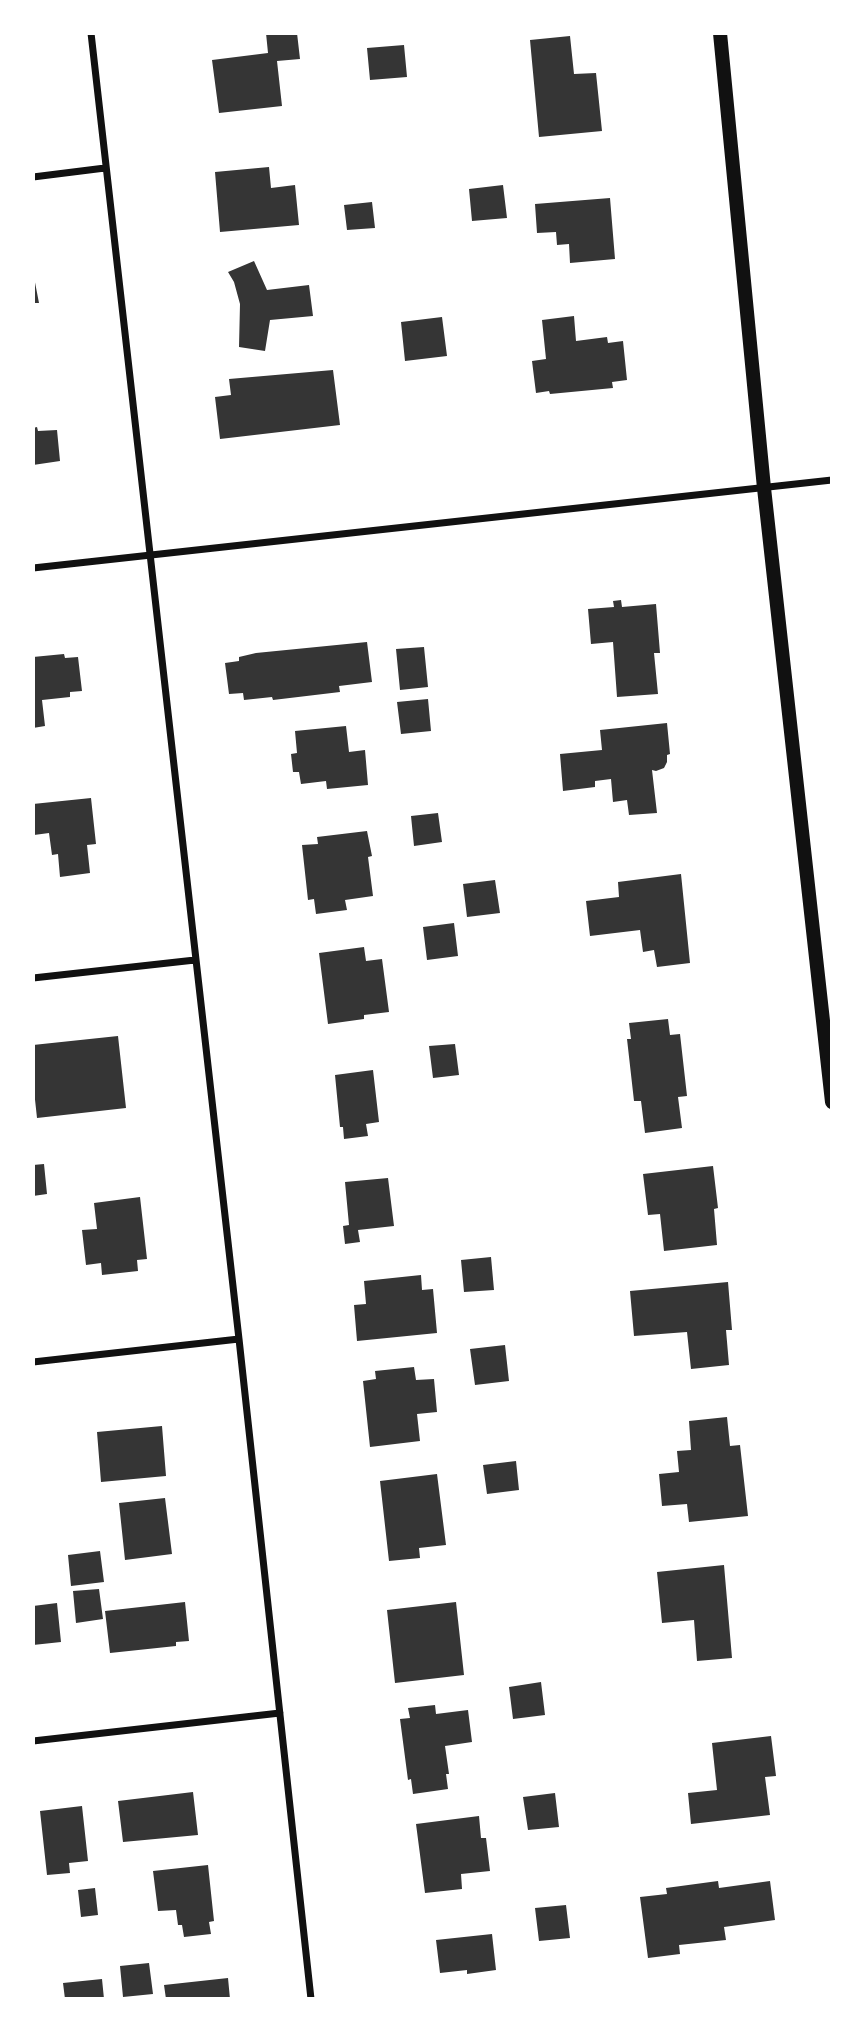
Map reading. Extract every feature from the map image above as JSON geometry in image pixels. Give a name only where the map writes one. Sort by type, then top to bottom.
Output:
[{"type":"main road","points":[[720,33],[764,488],[829,1054],[832,1102]]},
{"type":"street","points":[[91,33],[311,1999]]},
{"type":"street","points":[[33,177],[105,168]]},
{"type":"street","points":[[33,568],[832,480]]},
{"type":"street","points":[[33,978],[195,960]]},
{"type":"street","points":[[33,1362],[239,1339]]},
{"type":"street","points":[[33,1741],[280,1713]]},
{"type":"building","points":[[266,33],[297,33],[300,59],[277,61],[282,106],[219,113],[212,60],[268,53]]},
{"type":"building","points":[[570,36],[574,74],[596,73],[602,131],[539,137],[530,40]]},
{"type":"building","points":[[404,45],[407,77],[370,80],[367,48]]},
{"type":"building","points":[[269,167],[271,188],[295,185],[299,225],[220,232],[215,172]]},
{"type":"building","points":[[503,185],[507,218],[472,221],[469,189]]},
{"type":"building","points":[[610,198],[615,259],[570,263],[569,244],[557,245],[556,232],[537,233],[535,204]]},
{"type":"building","points":[[372,202],[375,228],[347,230],[344,205]]},
{"type":"building","points":[[254,261],[267,290],[309,285],[313,316],[270,320],[265,351],[239,347],[240,304],[234,282],[228,272]]},
{"type":"building","points":[[33,272],[39,303],[33,303]]},
{"type":"building","points":[[574,316],[576,341],[607,337],[608,343],[623,341],[627,380],[612,382],[613,388],[536,393],[532,361],[546,359],[542,320]]},
{"type":"building","points":[[442,317],[447,356],[405,361],[401,322]]},
{"type":"building","points":[[333,370],[340,425],[220,439],[215,397],[231,395],[229,379]]},
{"type":"building","points":[[37,427],[38,431],[57,430],[60,461],[33,465],[33,428]]},
{"type":"building","points":[[621,600],[622,607],[656,604],[660,653],[654,653],[658,694],[617,697],[613,642],[591,644],[588,609],[614,607],[613,601]]},
{"type":"building","points":[[367,642],[372,682],[339,686],[340,692],[273,700],[272,697],[244,700],[243,693],[229,694],[225,663],[239,661],[239,657]]},
{"type":"building","points":[[424,647],[428,687],[400,690],[396,649]]},
{"type":"building","points":[[64,654],[65,658],[78,657],[82,691],[70,692],[70,697],[42,700],[45,726],[33,728],[33,657]]},
{"type":"building","points":[[428,699],[431,731],[401,734],[397,702]]},
{"type":"building","points":[[667,723],[670,754],[667,755],[664,768],[652,770],[657,813],[629,815],[627,800],[613,802],[611,779],[595,781],[595,787],[563,791],[560,754],[602,750],[600,730]]},
{"type":"building","points":[[346,726],[349,752],[365,750],[368,785],[327,789],[326,781],[301,784],[299,772],[293,772],[291,754],[297,753],[295,731]]},
{"type":"building","points":[[91,798],[96,844],[87,845],[90,873],[60,877],[58,854],[52,855],[49,833],[34,835],[33,804]]},
{"type":"building","points":[[438,813],[442,842],[414,846],[411,816]]},
{"type":"building","points":[[367,831],[372,856],[368,857],[373,896],[345,900],[347,910],[316,914],[314,899],[308,900],[302,845],[318,844],[317,837]]},
{"type":"building","points":[[681,874],[690,963],[657,967],[654,950],[643,952],[640,930],[590,936],[586,901],[619,897],[618,882]]},
{"type":"building","points":[[495,880],[500,913],[467,917],[463,884]]},
{"type":"building","points":[[454,923],[458,956],[427,960],[423,927]]},
{"type":"building","points":[[364,947],[366,961],[382,959],[389,1012],[328,1024],[319,953]]},
{"type":"building","points":[[668,1019],[670,1035],[680,1034],[687,1096],[678,1097],[682,1128],[645,1133],[641,1101],[634,1101],[627,1039],[631,1039],[629,1023]]},
{"type":"building","points":[[118,1036],[126,1108],[37,1118],[33,1045]]},
{"type":"building","points":[[455,1044],[459,1075],[433,1078],[429,1046]]},
{"type":"building","points":[[373,1070],[379,1122],[366,1124],[368,1136],[344,1139],[343,1127],[340,1127],[335,1075]]},
{"type":"building","points":[[44,1164],[47,1194],[33,1196],[33,1165]]},
{"type":"building","points":[[713,1166],[718,1208],[714,1209],[717,1245],[664,1251],[660,1214],[648,1215],[643,1174]]},
{"type":"building","points":[[388,1178],[394,1226],[358,1230],[360,1242],[345,1244],[343,1226],[349,1225],[345,1182]]},
{"type":"building","points":[[140,1197],[147,1259],[137,1260],[138,1271],[102,1275],[101,1263],[86,1265],[82,1230],[97,1229],[94,1203]]},
{"type":"building","points":[[491,1257],[494,1290],[464,1292],[461,1260]]},
{"type":"building","points":[[421,1275],[422,1290],[433,1289],[437,1333],[357,1341],[354,1305],[366,1304],[364,1281]]},
{"type":"building","points":[[728,1282],[732,1330],[726,1330],[729,1365],[691,1369],[687,1332],[634,1336],[630,1291]]},
{"type":"building","points":[[505,1345],[509,1381],[475,1385],[470,1349]]},
{"type":"building","points":[[414,1367],[416,1380],[434,1379],[437,1412],[417,1414],[420,1441],[370,1447],[363,1381],[376,1379],[375,1371]]},
{"type":"building","points":[[727,1417],[730,1446],[740,1445],[748,1516],[689,1522],[687,1504],[662,1506],[659,1474],[679,1472],[677,1451],[691,1450],[689,1421]]},
{"type":"building","points":[[162,1426],[166,1476],[101,1482],[97,1432]]},
{"type":"building","points":[[516,1461],[519,1490],[487,1494],[483,1465]]},
{"type":"building","points":[[437,1474],[446,1545],[419,1548],[420,1558],[389,1561],[380,1481]]},
{"type":"building","points":[[165,1498],[172,1554],[125,1560],[119,1503]]},
{"type":"building","points":[[100,1551],[104,1582],[71,1586],[68,1555]]},
{"type":"building","points":[[724,1565],[732,1658],[697,1661],[694,1620],[662,1623],[657,1572]]},
{"type":"building","points":[[99,1589],[103,1619],[76,1623],[73,1591]]},
{"type":"building","points":[[185,1602],[189,1641],[176,1642],[176,1646],[110,1653],[105,1611]]},
{"type":"building","points":[[456,1602],[464,1675],[395,1683],[387,1610]]},
{"type":"building","points":[[57,1603],[61,1642],[33,1645],[33,1606]]},
{"type":"building","points":[[541,1682],[545,1715],[513,1719],[509,1687]]},
{"type":"building","points":[[435,1705],[436,1714],[468,1710],[472,1742],[445,1746],[448,1789],[413,1794],[411,1779],[408,1780],[400,1719],[410,1718],[408,1708]]},
{"type":"building","points":[[771,1736],[776,1776],[765,1777],[770,1815],[691,1824],[688,1793],[717,1790],[712,1743]]},
{"type":"building","points":[[193,1792],[198,1835],[123,1842],[118,1801]]},
{"type":"building","points":[[555,1793],[559,1827],[528,1830],[523,1797]]},
{"type":"building","points":[[82,1806],[88,1861],[69,1863],[70,1873],[47,1875],[40,1811]]},
{"type":"building","points":[[479,1816],[481,1838],[486,1838],[490,1871],[461,1874],[462,1889],[425,1893],[416,1824]]},
{"type":"building","points":[[208,1865],[214,1921],[209,1922],[211,1934],[184,1937],[182,1925],[178,1925],[176,1910],[158,1911],[153,1871]]},
{"type":"building","points":[[718,1881],[719,1888],[770,1881],[775,1920],[724,1927],[726,1940],[679,1945],[680,1954],[648,1958],[640,1897],[667,1894],[666,1888]]},
{"type":"building","points":[[95,1888],[98,1915],[81,1917],[78,1890]]},
{"type":"building","points":[[566,1905],[570,1938],[539,1941],[535,1908]]},
{"type":"building","points":[[492,1934],[496,1970],[467,1974],[467,1970],[440,1973],[436,1940]]},
{"type":"building","points":[[149,1963],[153,1994],[123,1997],[120,1966]]},
{"type":"building","points":[[228,1978],[230,1999],[166,1999],[164,1985]]},
{"type":"building","points":[[102,1979],[104,1999],[65,1999],[63,1983]]}]
